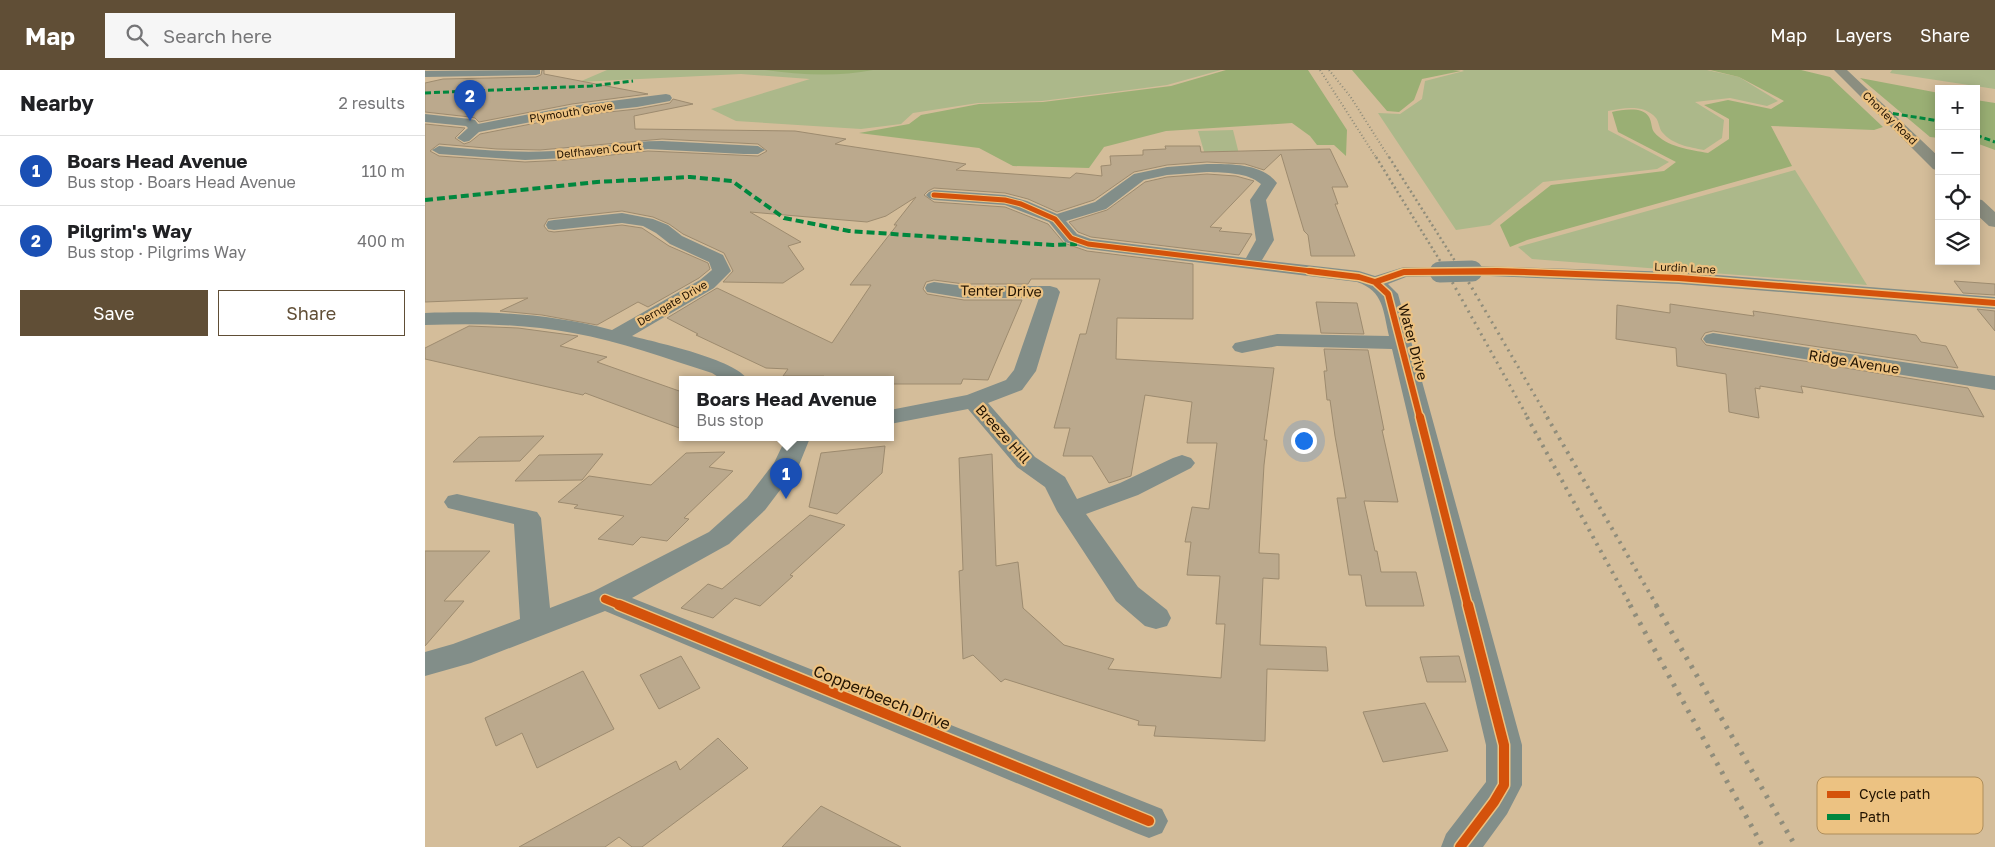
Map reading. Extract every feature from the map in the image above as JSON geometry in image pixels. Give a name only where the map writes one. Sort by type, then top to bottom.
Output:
[{"type":"main road","name":"Chorley Road","points":[[1840,70],[1935,162]]},
{"type":"main road","points":[[1980,208],[1995,222]]},
{"type":"street","points":[[425,74],[536,72]]},
{"type":"street","name":"Plymouth Grove","points":[[475,128],[572,110],[672,98]]},
{"type":"street","points":[[425,118],[469,123],[475,128],[462,139],[439,150],[425,154]]},
{"type":"street","name":"Delfhaven Court","points":[[439,150],[476,154],[550,155],[632,146],[673,145],[710,147],[733,151],[758,150]]},
{"type":"street","points":[[719,156],[733,151]]},
{"type":"street","points":[[1055,219],[1097,207],[1107,202],[1129,182],[1151,173],[1219,165],[1252,172],[1266,178],[1269,183],[1268,187],[1259,195],[1258,200],[1265,240],[1251,264]]},
{"type":"street","points":[[932,191],[1014,201],[1055,219],[1071,238],[1088,244],[1344,275],[1375,282]]},
{"type":"street","name":"Derngate Drive","points":[[550,225],[622,218],[647,222],[676,240],[717,258],[722,271],[707,284],[615,337]]},
{"type":"street","name":"Lurdin Lane","points":[[1375,282],[1405,272],[1472,270],[1679,278],[1995,303]]},
{"type":"street","name":"Water Drive","points":[[1375,282],[1388,294],[1504,745],[1504,784],[1494,802],[1460,847]]},
{"type":"street","name":"Tenter Drive","points":[[894,416],[973,401],[1014,385],[1025,370],[1050,292],[964,292],[934,288]]},
{"type":"street","points":[[425,319],[482,317],[536,321],[576,327],[720,368],[731,376]]},
{"type":"street","name":"Ridge Avenue","points":[[1713,339],[1995,383]]},
{"type":"street","name":"Water Drive","points":[[1242,347],[1277,340],[1401,343]]},
{"type":"street","name":"Breeze Hill","points":[[973,401],[1025,462],[1056,483],[1070,511],[1127,594],[1156,618]]},
{"type":"street","points":[[425,664],[460,654],[605,599],[719,538],[762,496],[786,465],[797,441]]},
{"type":"street","points":[[1070,511],[1129,489],[1182,463]]},
{"type":"street","points":[[457,502],[527,518],[536,624]]},
{"type":"street","name":"Copperbeech Drive","points":[[605,599],[1149,821]]},
{"type":"green space","points":[[607,70],[1221,70],[1167,85],[1042,101],[978,103],[913,113],[901,124],[861,129],[736,121],[711,109],[810,79],[741,74],[579,82]]},
{"type":"green space","points":[[765,70],[873,70],[846,74],[819,74]]},
{"type":"green space","points":[[1226,70],[1308,70],[1347,130],[1346,156],[1334,145],[1317,145],[1310,136],[1292,123],[1166,131],[1104,147],[1089,168],[1013,166],[979,148],[859,133],[909,124],[921,115],[979,104],[1043,102],[1171,86]]},
{"type":"green space","points":[[1352,70],[1461,71],[1422,79],[1414,100],[1399,112],[1387,111]]},
{"type":"green space","points":[[1462,70],[1707,70],[1739,77],[1778,101],[1767,106],[1730,98],[1695,102],[1724,120],[1722,138],[1704,150],[1681,145],[1671,140],[1662,132],[1656,118],[1646,111],[1633,108],[1608,111],[1608,130],[1669,162],[1657,169],[1543,182],[1490,225],[1456,230],[1378,113],[1400,114],[1422,99],[1425,81],[1464,71]]},
{"type":"green space","points":[[1710,70],[1801,70],[1830,77],[1883,127],[1874,130],[1771,126],[1792,166],[1527,240],[1510,247],[1500,225],[1551,185],[1664,171],[1676,162],[1618,132],[1612,112],[1621,110],[1642,111],[1649,117],[1654,132],[1665,141],[1679,147],[1708,153],[1729,139],[1729,119],[1704,105],[1728,100],[1771,109],[1784,101],[1739,77]]},
{"type":"green space","points":[[1892,70],[1995,70],[1995,89],[1980,87],[1980,85],[1890,73]]},
{"type":"green space","points":[[1860,78],[1935,92],[1935,138],[1930,137]]},
{"type":"green space","points":[[1980,101],[1995,103],[1995,150],[1980,144]]},
{"type":"green space","points":[[1233,130],[1240,158],[1206,158],[1198,131]]},
{"type":"green space","points":[[1795,170],[1867,285],[1532,259],[1518,247]]},
{"type":"building","points":[[542,70],[544,70],[544,74],[648,94],[572,104],[479,122],[475,118],[470,117],[425,112],[425,83],[443,79],[536,77],[541,75]]},
{"type":"building","points":[[673,99],[693,104],[634,116],[635,129],[795,131],[846,139],[835,144],[966,164],[956,170],[1070,178],[1076,173],[1102,176],[1101,166],[1111,165],[1110,156],[1143,155],[1143,150],[1166,149],[1165,146],[1200,146],[1201,152],[1330,149],[1348,187],[1332,187],[1338,204],[1335,204],[1355,256],[1311,256],[1308,235],[1304,231],[1281,154],[1264,170],[1245,164],[1207,162],[1167,165],[1134,172],[1094,200],[1057,212],[1028,199],[1005,193],[934,188],[924,195],[934,202],[1005,207],[1048,224],[1064,243],[1087,251],[1193,264],[1193,319],[1117,318],[1116,359],[1274,368],[1264,440],[1267,440],[1259,553],[1279,554],[1279,579],[1263,578],[1260,645],[1326,647],[1328,671],[1267,669],[1265,741],[1154,736],[1156,726],[1138,725],[1139,721],[1005,679],[1001,682],[973,655],[963,659],[959,571],[963,570],[959,458],[992,454],[996,566],[1018,562],[1023,608],[1064,645],[1114,659],[1108,669],[1221,678],[1225,624],[1216,624],[1220,576],[1187,575],[1191,542],[1185,542],[1192,507],[1209,509],[1217,443],[1187,443],[1192,402],[1145,395],[1131,476],[1109,483],[1092,456],[1063,456],[1070,428],[1054,428],[1080,334],[1086,334],[1100,279],[1031,279],[1028,284],[964,284],[934,280],[926,282],[923,289],[927,294],[964,300],[1022,300],[988,380],[963,379],[961,384],[894,384],[894,376],[783,376],[788,369],[766,368],[696,335],[698,334],[667,318],[717,288],[832,343],[871,285],[850,285],[897,225],[894,225],[916,197],[886,216],[867,222],[750,212],[801,242],[788,246],[804,269],[783,283],[723,282],[733,271],[724,253],[683,234],[669,224],[653,217],[622,211],[548,219],[544,226],[548,231],[554,232],[622,225],[642,228],[669,246],[708,263],[710,269],[699,278],[648,307],[638,302],[597,325],[542,315],[500,311],[528,298],[425,302],[425,124],[465,128],[455,138],[464,144],[480,134],[572,116],[637,109],[670,103]],"holes":[[[662,139],[758,144],[767,151],[758,156],[648,151],[565,160],[525,162],[439,156],[430,151],[439,144],[497,149],[540,150]]]},
{"type":"building","points":[[1207,174],[1236,176],[1254,181],[1210,227],[1222,228],[1219,231],[1252,234],[1239,255],[1091,237],[1078,232],[1069,222],[1107,210],[1145,182],[1167,177]]},
{"type":"building","points":[[1954,281],[1995,284],[1995,295],[1963,293]]},
{"type":"building","points":[[1316,302],[1357,303],[1364,334],[1321,333]]},
{"type":"building","points":[[1670,304],[1754,316],[1753,311],[1916,335],[1921,342],[1946,346],[1958,368],[1713,331],[1705,333],[1701,339],[1706,345],[1968,388],[1984,417],[1801,386],[1803,393],[1760,386],[1760,389],[1755,388],[1759,418],[1729,412],[1726,374],[1677,366],[1676,348],[1616,339],[1617,305],[1670,313]]},
{"type":"building","points":[[1977,309],[1995,311],[1995,331]]},
{"type":"building","points":[[469,326],[518,328],[578,336],[560,346],[607,357],[597,362],[679,391],[679,428],[585,393],[583,395],[425,359],[425,348]]},
{"type":"building","points":[[1324,349],[1368,350],[1384,430],[1382,430],[1398,502],[1364,501],[1381,572],[1416,572],[1424,606],[1366,606],[1361,575],[1349,575],[1337,498],[1346,498],[1330,400],[1327,400],[1324,371],[1327,371]]},
{"type":"building","points":[[544,436],[520,461],[453,462],[479,437]]},
{"type":"building","points":[[885,446],[882,473],[837,514],[809,507],[821,453]]},
{"type":"building","points":[[725,452],[709,467],[733,471],[684,518],[689,519],[667,541],[641,537],[633,545],[598,539],[624,516],[574,508],[578,505],[558,502],[589,476],[651,485],[686,453]]},
{"type":"building","points":[[603,454],[582,480],[515,481],[539,455]]},
{"type":"building","points":[[810,515],[845,525],[790,575],[793,576],[760,606],[735,598],[713,618],[681,608],[708,584],[722,589]]},
{"type":"building","points":[[425,551],[490,551],[444,601],[464,601],[425,646]]},
{"type":"building","points":[[681,656],[700,688],[659,709],[640,675]]},
{"type":"building","points":[[1459,656],[1466,682],[1427,682],[1420,657]]},
{"type":"building","points":[[583,671],[614,729],[537,768],[522,733],[496,746],[485,718]]},
{"type":"building","points":[[1425,703],[1448,751],[1383,762],[1363,712]]},
{"type":"building","points":[[718,738],[748,768],[642,847],[632,847],[619,837],[605,847],[519,847],[676,761],[680,770]]},
{"type":"building","points":[[821,806],[901,847],[782,847]]},
{"type":"railway","points":[[1320,70],[1377,159]]},
{"type":"railway","points":[[1329,70],[1350,96],[1390,159]]},
{"type":"railway","points":[[1376,157],[1447,272]]},
{"type":"railway","points":[[1389,157],[1462,272]]},
{"type":"railway","points":[[1446,271],[1528,418]]},
{"type":"railway","points":[[1462,271],[1548,418]]},
{"type":"railway","points":[[1527,417],[1631,606]]},
{"type":"railway","points":[[1547,417],[1657,606]]},
{"type":"railway","points":[[1630,605],[1763,847]]},
{"type":"railway","points":[[1656,605],[1796,847]]},
{"type":"marked path","points":[[425,93],[591,86],[633,81]]},
{"type":"marked path","points":[[1884,112],[1935,120]]},
{"type":"marked path","points":[[1980,136],[1995,142]]},
{"type":"marked path","points":[[425,200],[597,182],[690,177],[732,181],[784,218],[849,231],[1053,245],[1077,244]]},
{"type":"cycle path","points":[[934,195],[1005,200],[1021,204],[1055,219],[1071,238],[1088,244],[1359,277],[1375,282],[1388,294],[1504,745],[1504,785],[1494,802],[1460,847]]},
{"type":"cycle path","points":[[1375,282],[1404,272],[1497,271],[1679,278],[1995,303]]},
{"type":"cycle path","points":[[605,599],[1149,821]]},
{"type":"place","name":"Pilgrim's Way","points":[[470,121]]},
{"type":"place","name":"Boars Head Avenue","points":[[786,499]]}]
